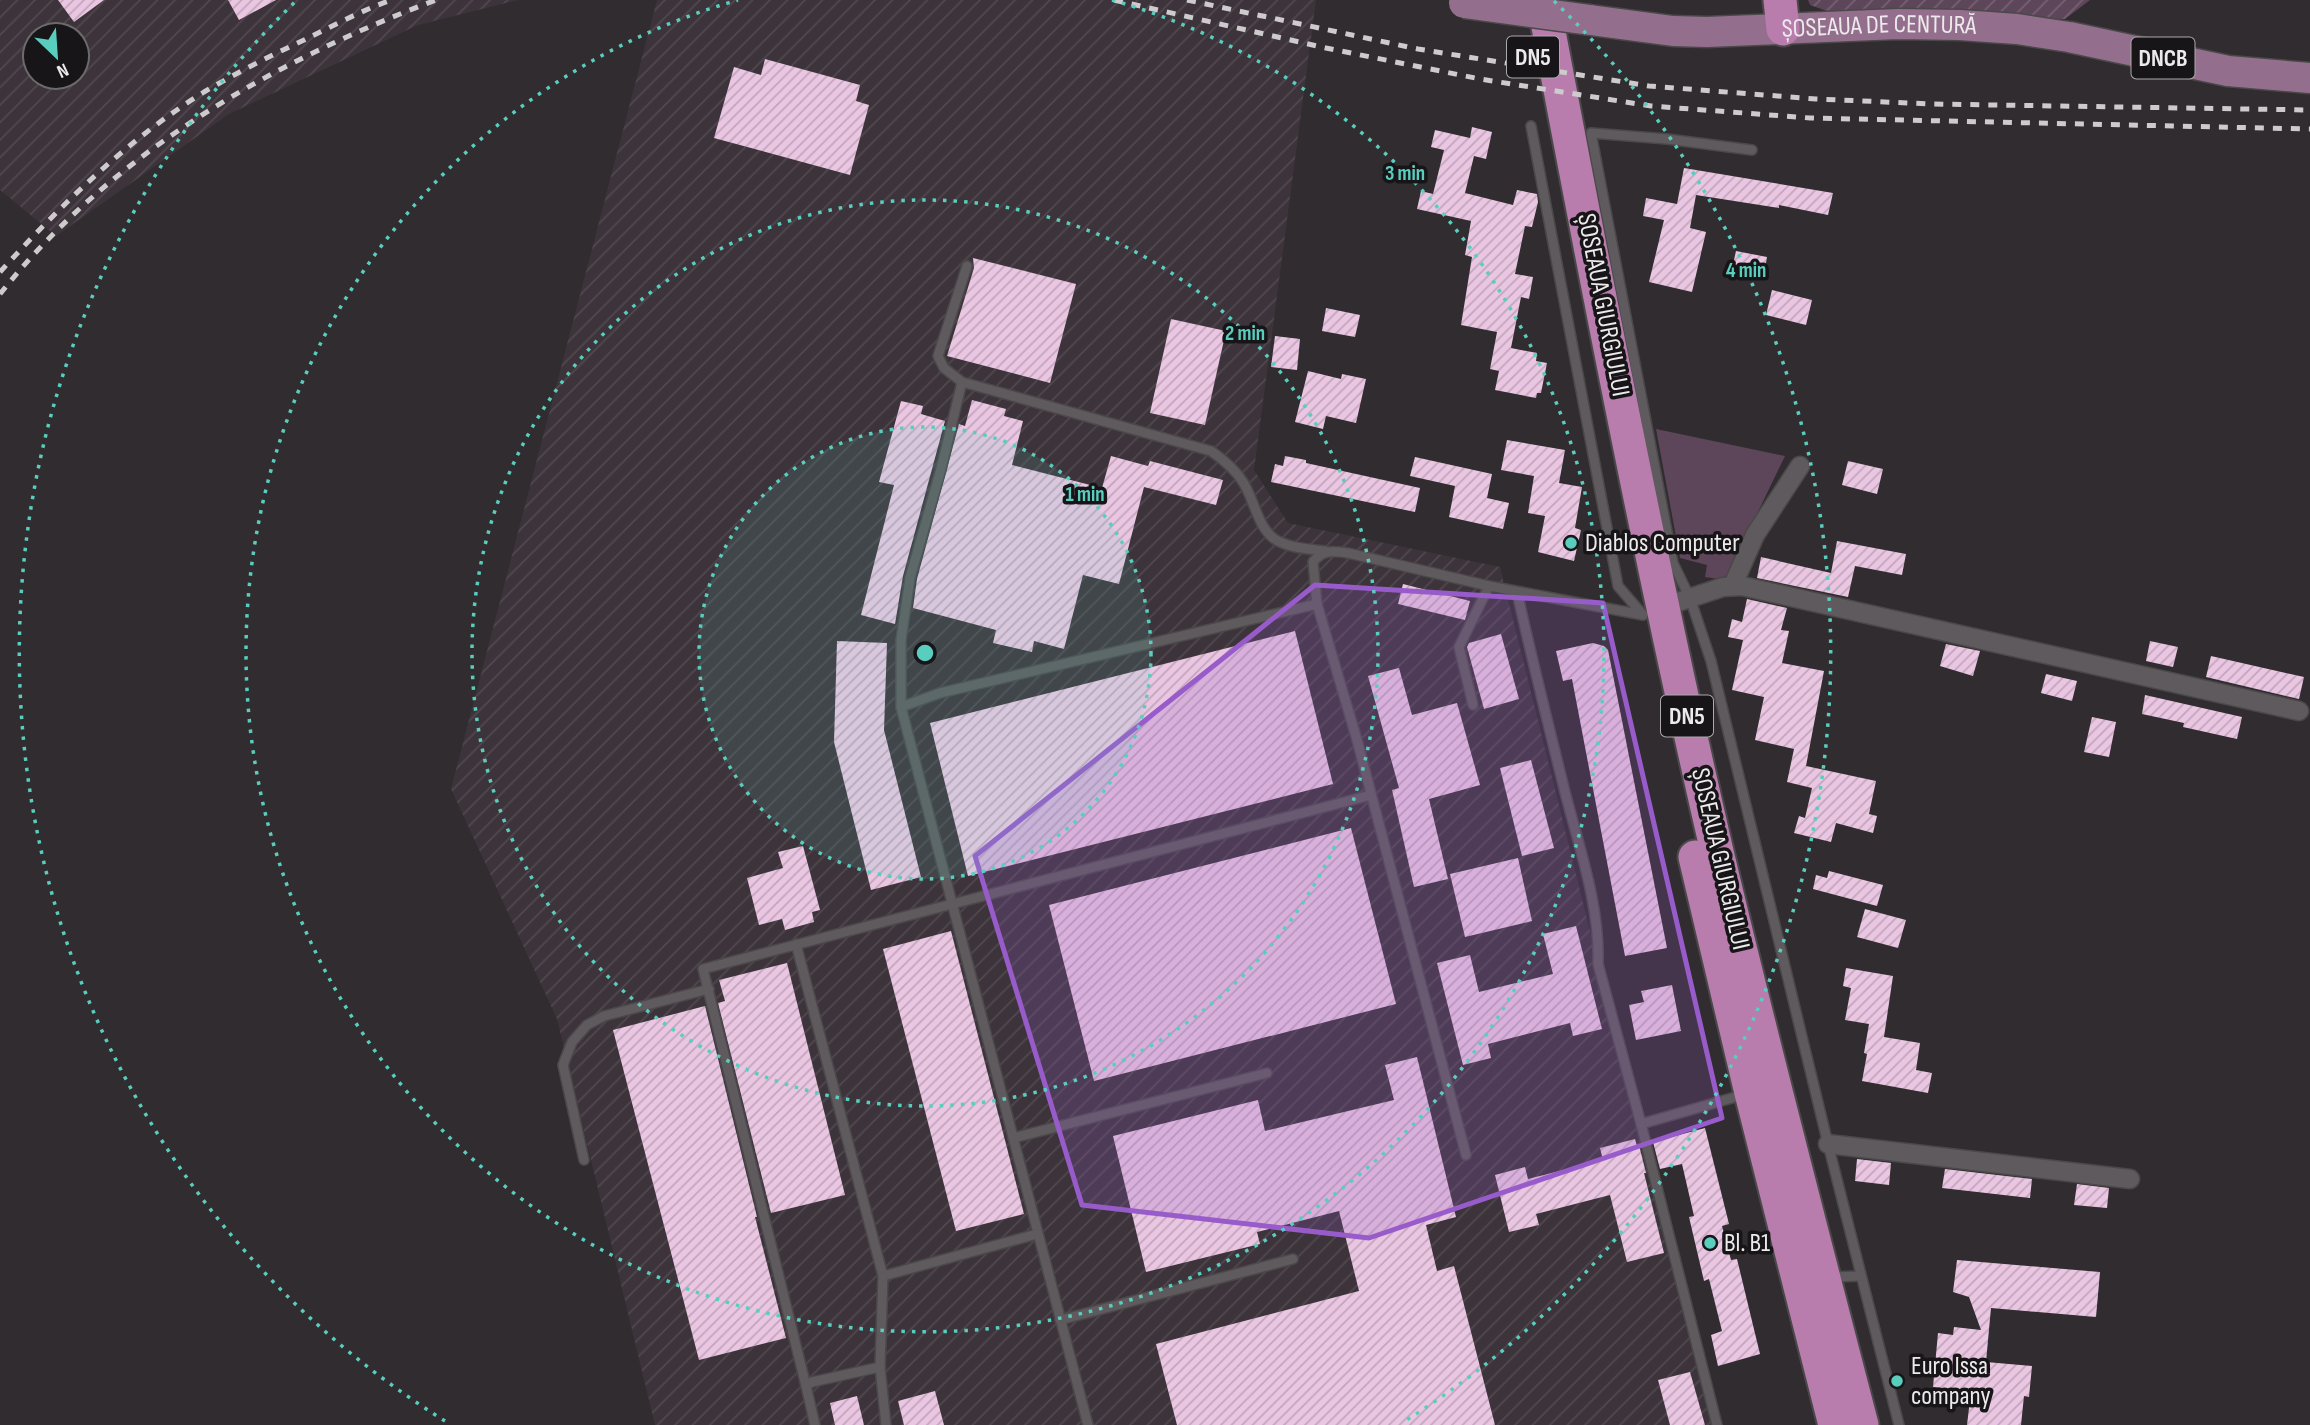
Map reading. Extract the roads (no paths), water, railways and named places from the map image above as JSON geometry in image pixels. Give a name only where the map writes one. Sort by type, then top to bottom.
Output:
[{"type":"highway","name":"ȘOSEAUA GIURGIULUI","points":[[1522,0],[1666,607],[1696,863],[1835,1425]]},
{"type":"highway","name":"ȘOSEAUA GIURGIULUI","points":[[1543,0],[1718,856],[1862,1425]]},
{"type":"main road","name":"ȘOSEAUA DE CENTURĂ","points":[[1456,2],[1673,31],[1733,32],[1782,14],[1898,24],[2017,29],[2068,37],[2228,71],[2310,78]]},
{"type":"street","points":[[1733,585],[1755,535],[1800,466]]},
{"type":"street","points":[[1666,607],[1733,585],[2299,711]]},
{"type":"street","points":[[1828,1144],[2130,1179]]},
{"type":"lane","points":[[1531,126],[1618,586],[1666,607],[1711,661],[1899,1425]]},
{"type":"lane","points":[[1666,607],[1673,563],[1591,134],[1667,139],[1752,150]]},
{"type":"lane","points":[[967,266],[938,356],[944,368],[962,383],[1212,451],[1229,464],[1244,483],[1273,538],[1285,544],[1348,553],[1517,592],[1666,607]]},
{"type":"lane","points":[[962,383],[911,578],[901,640],[901,707],[1088,1425]]},
{"type":"lane","points":[[1327,552],[1319,555],[1313,562],[1317,604],[1371,795],[1466,1155]]},
{"type":"lane","points":[[1473,705],[1459,647],[1489,586]]},
{"type":"lane","points":[[1517,592],[1539,691],[1586,872],[1598,944],[1598,964],[1717,1425]]},
{"type":"lane","points":[[901,707],[940,693],[1317,604]]},
{"type":"lane","points":[[815,1425],[704,969],[1371,795]]},
{"type":"lane","points":[[796,944],[883,1276],[880,1367],[886,1425]]},
{"type":"lane","points":[[584,1160],[563,1065],[572,1042],[587,1024],[604,1016],[709,989]]},
{"type":"lane","points":[[1013,1138],[1267,1073]]},
{"type":"lane","points":[[1640,1124],[1751,1093]]},
{"type":"lane","points":[[883,1276],[1037,1234]]},
{"type":"lane","points":[[1060,1320],[1293,1259]]},
{"type":"lane","points":[[1824,1278],[1861,1276]]},
{"type":"lane","points":[[806,1387],[812,1382],[880,1367]]},
{"type":"railway","points":[[0,272],[96,175],[176,111],[253,65],[391,0]]},
{"type":"railway","points":[[0,294],[44,244],[92,198],[143,156],[198,118],[255,83],[314,52],[436,0]]},
{"type":"railway","points":[[1114,0],[1326,48],[1480,79],[1651,106],[1810,118],[2310,129]]},
{"type":"railway","points":[[1187,0],[1418,49],[1649,86],[1816,99],[1933,104],[2310,110]]},
{"type":"place","name":"Diablos Computer","points":[[1571,543]]},
{"type":"place","name":"Bl. B1","points":[[1710,1243]]},
{"type":"place","name":"Euro Issa company","points":[[1897,1381]]}]
